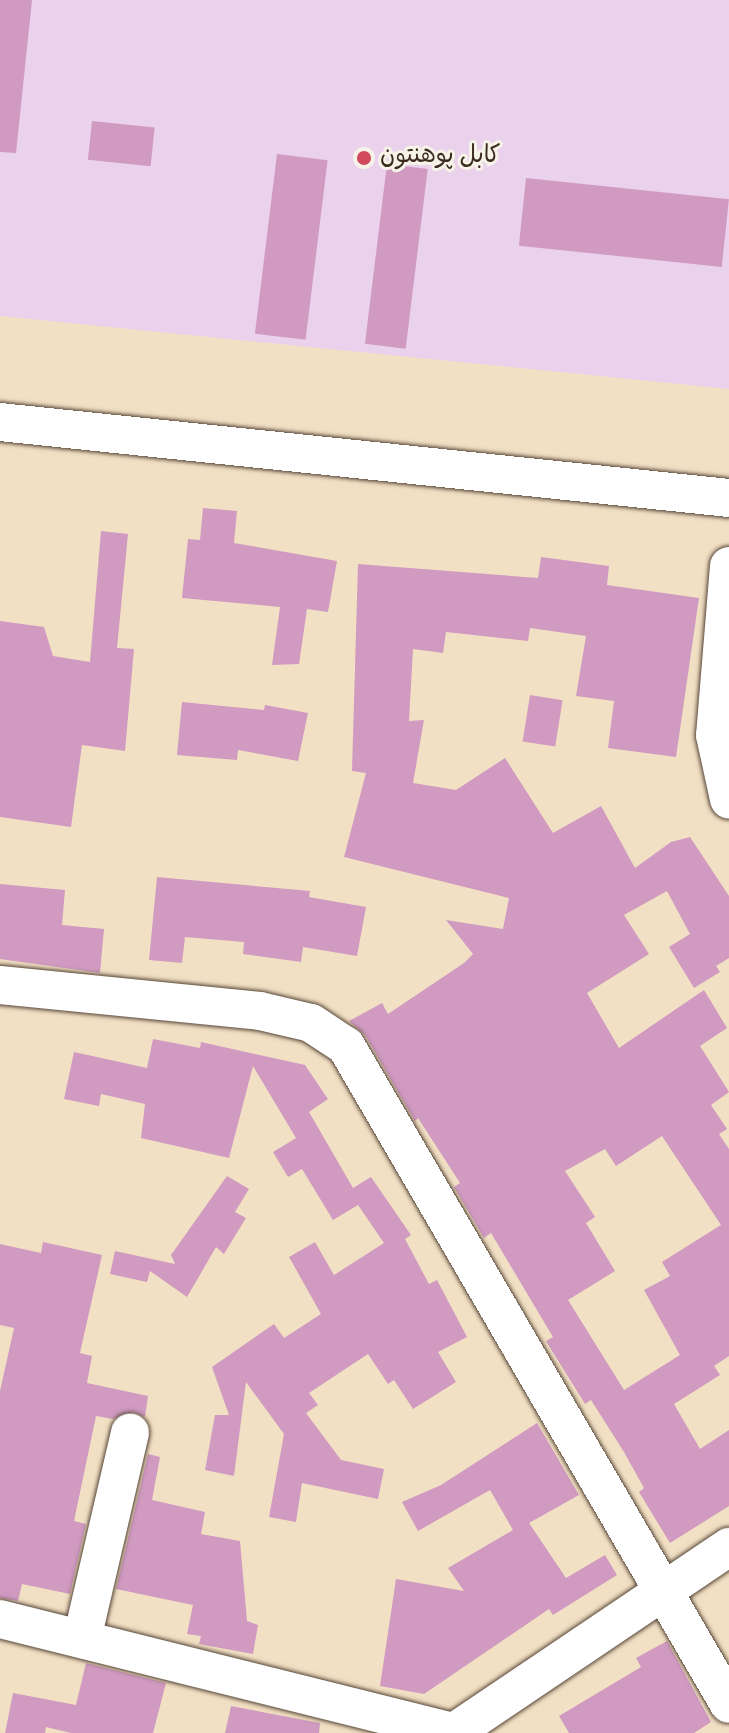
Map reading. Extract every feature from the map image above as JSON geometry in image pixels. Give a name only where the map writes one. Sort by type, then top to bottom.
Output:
[{"type":"street","points":[[0,422],[729,498]]},
{"type":"street","points":[[729,566],[715,735],[729,799]]},
{"type":"street","points":[[0,985],[260,1011],[311,1023],[346,1046],[659,1591],[729,1704]]},
{"type":"street","points":[[82,1639],[130,1433]]},
{"type":"street","points":[[0,1619],[453,1732],[659,1591],[729,1547]]},
{"type":"shaded area","name":"کابل پوهنتون","points":[[0,0],[729,0],[729,389],[0,316]]},
{"type":"building","points":[[0,0],[32,0],[16,153],[0,152]]},
{"type":"building","points":[[92,121],[155,128],[151,166],[88,160]]},
{"type":"building","points":[[277,154],[328,160],[306,340],[255,334]]},
{"type":"building","points":[[387,164],[428,169],[406,349],[365,344]]},
{"type":"building","points":[[526,178],[729,199],[722,267],[519,246]]},
{"type":"building","points":[[203,508],[237,511],[234,543],[337,561],[328,612],[307,609],[299,664],[272,665],[280,607],[182,598],[188,539],[200,540]]},
{"type":"building","points":[[101,531],[128,534],[117,648],[134,649],[125,751],[82,745],[71,827],[0,817],[0,621],[44,627],[53,656],[90,662]]},
{"type":"building","points":[[541,557],[609,566],[607,585],[699,598],[676,757],[608,748],[614,701],[576,696],[586,636],[530,628],[528,641],[446,632],[443,653],[413,649],[409,721],[424,720],[413,783],[456,790],[505,758],[553,833],[601,806],[635,868],[671,842],[690,837],[729,896],[729,958],[716,966],[720,972],[694,988],[669,947],[690,934],[667,891],[624,915],[649,954],[587,993],[619,1048],[704,990],[727,1028],[700,1046],[729,1092],[711,1105],[727,1129],[719,1134],[729,1149],[729,1356],[714,1366],[720,1375],[674,1404],[700,1449],[729,1430],[729,1506],[670,1543],[639,1492],[644,1488],[624,1452],[591,1400],[585,1404],[546,1341],[553,1337],[491,1233],[484,1238],[454,1187],[460,1183],[418,1118],[415,1121],[365,1035],[349,1021],[382,1003],[388,1014],[464,963],[473,954],[446,920],[503,929],[509,898],[344,857],[366,773],[352,771],[358,564],[538,578]],"holes":[[[662,1136],[721,1225],[662,1262],[670,1276],[644,1290],[680,1355],[624,1390],[568,1300],[615,1271],[586,1223],[595,1217],[565,1171],[605,1149],[616,1166]]]},
{"type":"building","points":[[530,695],[563,700],[555,747],[523,741]]},
{"type":"building","points":[[182,702],[264,710],[265,705],[308,713],[298,761],[238,750],[237,760],[177,755]]},
{"type":"building","points":[[157,877],[310,891],[309,897],[366,907],[357,956],[303,947],[301,962],[243,954],[244,942],[185,937],[182,963],[149,960]]},
{"type":"building","points":[[0,884],[65,890],[62,925],[104,929],[100,973],[0,959]]},
{"type":"building","points":[[153,1039],[200,1048],[201,1042],[305,1065],[328,1099],[309,1112],[353,1188],[371,1177],[411,1235],[405,1239],[429,1284],[437,1280],[467,1337],[438,1352],[456,1382],[413,1409],[394,1380],[388,1384],[368,1354],[309,1393],[318,1405],[306,1413],[341,1460],[384,1469],[378,1499],[302,1483],[296,1522],[269,1517],[284,1434],[246,1382],[234,1476],[205,1470],[215,1415],[229,1415],[212,1367],[274,1324],[284,1338],[321,1314],[289,1257],[315,1242],[334,1275],[384,1243],[358,1205],[333,1220],[302,1169],[288,1177],[273,1152],[296,1138],[253,1066],[229,1158],[141,1138],[145,1104],[101,1094],[99,1106],[64,1099],[74,1052],[147,1068]]},
{"type":"building","points":[[227,1176],[249,1189],[235,1212],[246,1218],[224,1254],[216,1247],[187,1297],[150,1271],[147,1282],[110,1274],[115,1251],[175,1264],[171,1255]]},
{"type":"building","points":[[43,1242],[102,1255],[80,1353],[92,1356],[87,1383],[148,1396],[145,1417],[134,1412],[113,1419],[96,1416],[74,1521],[86,1524],[70,1594],[22,1584],[18,1601],[0,1598],[0,1391],[14,1328],[0,1325],[0,1244],[41,1253]]},
{"type":"building","points":[[537,1423],[579,1495],[529,1523],[566,1578],[605,1555],[617,1575],[553,1615],[549,1609],[424,1694],[380,1686],[396,1579],[464,1591],[448,1568],[513,1530],[490,1490],[418,1531],[402,1502],[441,1485]]},
{"type":"building","points":[[148,1454],[160,1457],[152,1500],[205,1512],[201,1534],[240,1541],[247,1621],[258,1625],[253,1654],[199,1644],[201,1636],[187,1634],[193,1605],[116,1589]]},
{"type":"building","points":[[667,1641],[711,1722],[694,1733],[569,1733],[559,1716],[641,1667],[636,1658]]},
{"type":"building","points":[[86,1663],[166,1683],[153,1733],[71,1733],[46,1727],[45,1733],[5,1733],[13,1693],[76,1705]]},
{"type":"building","points":[[231,1706],[320,1723],[319,1733],[225,1733]]},
{"type":"place","name":"کابل پوهنتون","points":[[364,158]]}]
